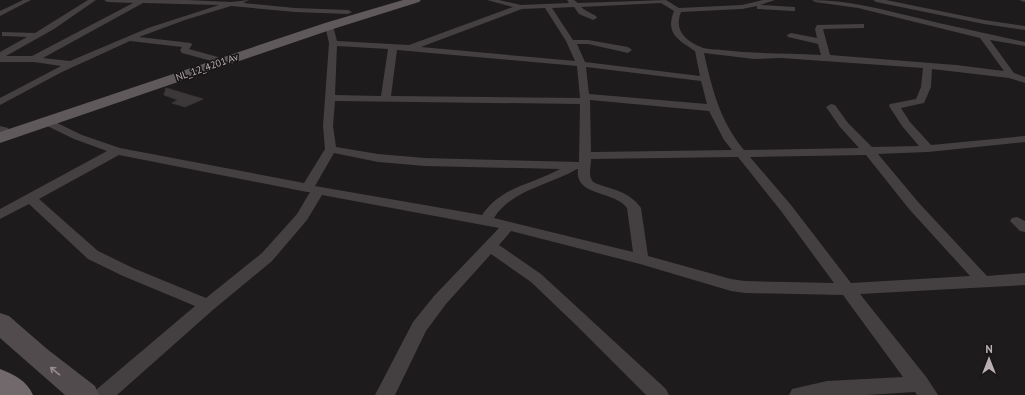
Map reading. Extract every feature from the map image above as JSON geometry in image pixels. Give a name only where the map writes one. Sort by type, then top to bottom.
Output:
[{"type":"highway","points":[[0,383],[17,395]]},
{"type":"main road","name":"NL_12_4201 Av","points":[[1,132],[215,59],[348,10],[401,0]]},
{"type":"main road","name":"NL_12_4201 Av","points":[[1,132],[47,122],[329,26],[415,0]]},
{"type":"street","points":[[0,14],[28,0]]},
{"type":"street","points":[[0,57],[93,0]]},
{"type":"street","points":[[107,0],[225,2],[295,10],[348,10]]},
{"type":"street","points":[[34,59],[143,0]]},
{"type":"street","points":[[0,102],[70,64],[164,26],[206,12],[225,2],[246,0]]},
{"type":"street","points":[[490,0],[521,7],[573,3],[662,0],[678,10],[748,6],[792,9]]},
{"type":"street","points":[[547,6],[559,0]]},
{"type":"street","points":[[748,6],[772,0]]},
{"type":"street","points":[[815,0],[839,2],[983,36],[1025,44]]},
{"type":"street","points":[[876,0],[1025,28]]},
{"type":"street","points":[[914,0],[916,8]]},
{"type":"street","points":[[573,3],[582,12],[594,18]]},
{"type":"street","points":[[547,6],[579,55],[581,64],[585,99],[582,162],[584,179],[586,183],[598,189],[617,193],[631,201],[634,208],[641,259]]},
{"type":"street","points":[[409,48],[521,7]]},
{"type":"street","points":[[678,10],[674,20],[676,32],[681,38],[698,50],[754,56],[781,55],[928,66],[1011,75],[1025,80]]},
{"type":"street","points":[[206,12],[216,17]]},
{"type":"street","points":[[1012,17],[1016,20],[1014,27]]},
{"type":"street","points":[[104,395],[208,305],[267,257],[280,244],[302,217],[312,189],[331,149],[328,126],[331,98],[333,43],[329,26]]},
{"type":"street","points":[[826,58],[820,27],[861,26]]},
{"type":"street","points":[[5,34],[37,35]]},
{"type":"street","points":[[791,35],[822,42]]},
{"type":"street","points":[[983,36],[1011,75]]},
{"type":"street","points":[[131,39],[188,45],[184,50],[185,51],[215,59]]},
{"type":"street","points":[[571,42],[588,42],[628,50]]},
{"type":"street","points":[[333,43],[409,48],[581,64],[705,79]]},
{"type":"street","points":[[386,98],[393,47]]},
{"type":"street","points":[[698,50],[713,108],[730,140],[786,208],[924,390]]},
{"type":"street","points":[[0,57],[34,59],[70,64]]},
{"type":"street","points":[[928,66],[926,86],[920,101],[911,104],[894,106],[906,124],[928,149]]},
{"type":"street","points":[[331,98],[585,99],[713,108]]},
{"type":"street","points":[[831,108],[844,125],[869,151],[914,206],[984,282]]},
{"type":"street","points":[[47,122],[78,137],[117,151],[312,189],[486,220],[641,259],[738,286],[847,289],[1025,279]]},
{"type":"street","points":[[331,149],[378,158],[443,163],[582,162],[742,153],[928,149],[1025,139]]},
{"type":"street","points":[[0,215],[117,151]]},
{"type":"street","points":[[486,220],[500,201],[512,194],[560,174],[582,162]]},
{"type":"street","points":[[30,198],[93,255],[128,272],[208,305]]},
{"type":"street","points":[[385,395],[419,328],[440,300],[491,247],[508,226]]},
{"type":"street","points":[[491,247],[536,278],[583,321],[659,395]]},
{"type":"street","points":[[0,323],[38,357],[85,395]]},
{"type":"street","points":[[800,395],[827,389],[924,390]]},
{"type":"building","points":[[166,88],[203,99],[185,107],[172,103],[178,100],[164,95]]}]
